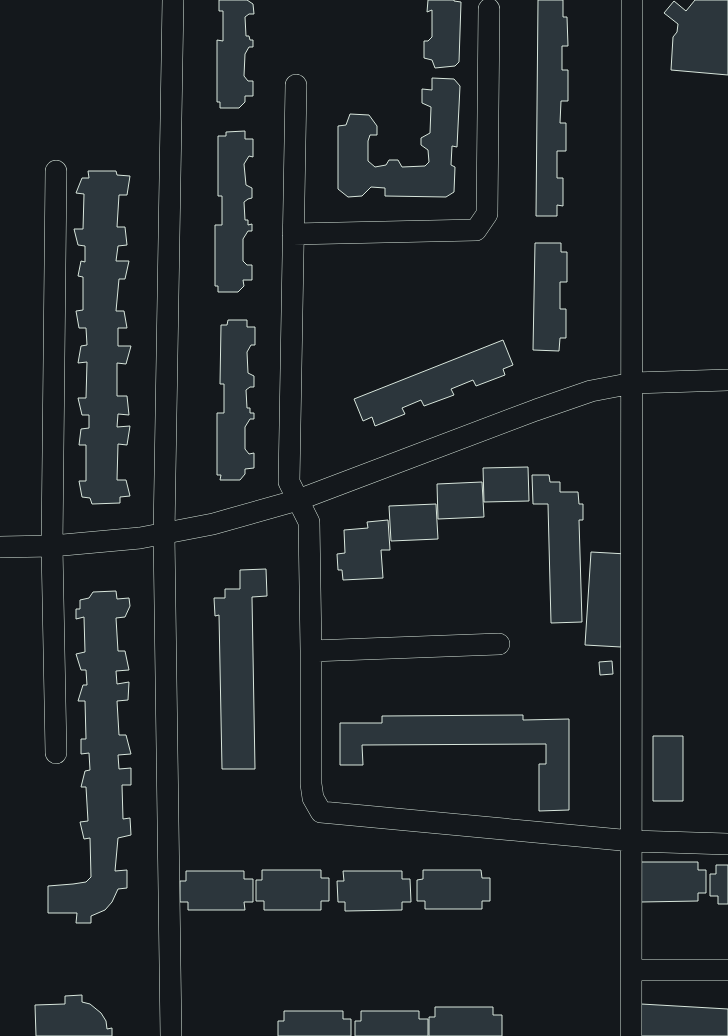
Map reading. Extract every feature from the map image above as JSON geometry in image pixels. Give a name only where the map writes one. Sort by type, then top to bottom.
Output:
[{"type":"street","points":[[171,1036],[164,534],[174,0]]},
{"type":"street","points":[[632,0],[632,1036]]},
{"type":"street","points":[[293,234],[476,230],[487,214],[489,9]]},
{"type":"street","points":[[296,85],[289,482],[310,522],[310,784],[313,798],[321,812],[632,841],[728,844]]},
{"type":"street","points":[[56,171],[52,546],[56,753]]},
{"type":"street","points":[[0,547],[52,546],[140,538],[213,524],[298,500],[536,410],[591,391],[633,383],[728,380]]},
{"type":"street","points":[[311,651],[499,644]]},
{"type":"street","points":[[632,970],[728,970]]},
{"type":"building","points":[[219,0],[247,0],[253,4],[254,14],[249,14],[245,17],[246,36],[249,36],[250,40],[253,40],[253,47],[249,47],[245,54],[244,76],[248,81],[253,81],[253,96],[245,96],[245,102],[239,108],[220,108],[220,102],[217,102],[217,40],[223,41],[223,11],[219,11]]},
{"type":"building","points":[[428,0],[454,0],[461,2],[459,62],[455,66],[435,68],[432,60],[424,58],[424,41],[428,41],[432,37],[432,10],[427,12]]},
{"type":"building","points":[[538,0],[563,0],[563,17],[567,17],[568,46],[562,46],[562,70],[568,70],[568,101],[561,101],[560,123],[566,123],[566,151],[557,151],[557,178],[563,178],[563,206],[557,205],[557,216],[536,216]]},
{"type":"building","points":[[695,0],[728,0],[728,75],[671,70],[673,37],[677,32],[678,24],[664,13],[674,1],[686,11]]},
{"type":"building","points":[[432,78],[454,79],[460,86],[457,147],[452,146],[451,165],[455,167],[454,192],[446,197],[385,196],[385,188],[371,187],[362,196],[348,197],[338,189],[338,126],[346,125],[350,114],[369,115],[377,126],[377,135],[370,135],[368,141],[368,161],[375,167],[386,165],[389,160],[398,160],[402,167],[425,166],[429,162],[428,150],[421,145],[421,138],[430,133],[431,107],[422,103],[422,89],[432,90]]},
{"type":"building","points":[[245,131],[245,139],[253,139],[253,157],[249,156],[244,164],[246,185],[252,188],[252,198],[244,202],[245,220],[248,220],[248,225],[252,224],[252,231],[248,231],[243,239],[243,261],[247,265],[252,265],[252,280],[243,280],[244,286],[238,292],[218,292],[218,286],[215,286],[215,225],[222,225],[222,196],[218,196],[218,136],[226,136],[226,132]]},
{"type":"building","points":[[88,171],[116,171],[117,175],[130,176],[127,195],[119,195],[117,227],[125,227],[127,245],[118,246],[116,261],[129,261],[125,279],[119,279],[116,311],[124,311],[127,328],[118,328],[118,346],[131,346],[126,364],[117,363],[117,396],[127,396],[129,415],[118,414],[117,427],[130,426],[127,445],[118,444],[117,480],[126,480],[130,496],[120,497],[120,503],[92,504],[90,498],[82,497],[79,481],[86,481],[86,445],[79,445],[81,429],[89,428],[89,415],[82,415],[78,398],[86,398],[87,362],[78,363],[81,346],[87,345],[86,328],[79,328],[76,311],[83,310],[83,277],[78,276],[81,261],[85,262],[85,246],[78,245],[74,229],[83,229],[84,194],[76,193],[82,178],[89,178]]},
{"type":"building","points":[[535,243],[561,243],[561,252],[567,252],[567,282],[560,282],[560,309],[566,309],[566,338],[560,338],[559,351],[533,350]]},
{"type":"building","points":[[228,320],[247,320],[247,327],[255,327],[255,345],[251,345],[247,352],[248,373],[254,376],[254,387],[250,387],[246,390],[247,408],[250,408],[250,413],[254,413],[254,419],[250,419],[245,427],[245,449],[249,454],[254,453],[254,468],[245,469],[245,474],[240,480],[220,480],[221,475],[217,475],[217,413],[224,413],[224,384],[220,384],[221,325],[227,325]]},
{"type":"building","points":[[503,340],[513,365],[503,369],[505,375],[476,386],[473,380],[451,389],[454,395],[424,406],[421,400],[402,408],[405,414],[375,426],[372,417],[363,421],[354,399]]},
{"type":"building","points":[[528,467],[529,501],[484,502],[483,468]]},
{"type":"building","points":[[532,475],[549,475],[550,482],[560,482],[560,492],[578,492],[579,504],[583,504],[583,520],[579,520],[582,622],[551,623],[548,504],[533,504]]},
{"type":"building","points":[[482,482],[484,517],[438,519],[437,484]]},
{"type":"building","points":[[436,504],[438,539],[391,541],[389,506]]},
{"type":"building","points":[[388,520],[390,550],[381,550],[383,578],[343,580],[342,570],[338,570],[337,554],[345,553],[344,530],[368,528],[367,522]]},
{"type":"building","points":[[591,552],[627,554],[621,647],[585,645]]},
{"type":"building","points":[[266,569],[267,596],[252,597],[255,769],[222,769],[219,615],[215,616],[214,598],[225,598],[225,589],[240,589],[240,570]]},
{"type":"building","points":[[116,591],[117,599],[129,598],[130,606],[125,617],[116,618],[118,651],[125,651],[129,670],[116,671],[117,684],[129,682],[128,700],[117,701],[119,735],[126,735],[131,754],[118,755],[119,769],[131,768],[131,785],[122,785],[123,819],[130,818],[131,835],[118,838],[115,871],[127,870],[127,888],[118,889],[112,902],[105,910],[91,916],[91,923],[76,923],[77,913],[48,913],[48,886],[86,882],[91,877],[90,838],[84,839],[80,822],[88,821],[86,787],[81,787],[85,771],[90,770],[89,753],[81,754],[81,739],[86,739],[85,701],[78,701],[83,685],[87,685],[86,670],[81,670],[76,654],[85,652],[84,617],[76,619],[76,609],[80,609],[80,600],[89,598],[93,592]]},
{"type":"building","points":[[612,661],[613,674],[600,675],[599,662]]},
{"type":"building","points":[[523,715],[523,720],[569,719],[569,810],[539,811],[539,764],[546,764],[546,744],[362,745],[363,765],[340,765],[340,723],[382,723],[382,716]]},
{"type":"building","points":[[653,736],[683,736],[683,801],[653,801]]},
{"type":"building","points":[[639,862],[698,862],[698,870],[706,870],[706,893],[698,893],[698,901],[641,902]]},
{"type":"building","points":[[716,865],[728,865],[728,904],[718,904],[718,896],[710,896],[710,874],[716,874]]},
{"type":"building","points":[[262,870],[321,870],[321,878],[329,878],[329,901],[321,901],[321,910],[264,910],[264,901],[256,901],[256,880],[262,880]]},
{"type":"building","points":[[423,870],[481,870],[482,878],[490,878],[490,901],[482,901],[482,909],[425,909],[425,901],[417,901],[417,880],[423,879]]},
{"type":"building","points":[[186,871],[244,871],[244,879],[253,879],[253,902],[244,902],[245,910],[188,910],[188,902],[180,902],[180,881],[186,881]]},
{"type":"building","points":[[343,871],[402,871],[402,879],[410,879],[411,902],[402,902],[402,910],[345,911],[345,902],[338,902],[337,881],[344,881]]},
{"type":"building","points":[[82,995],[82,1002],[90,1004],[101,1013],[106,1021],[107,1029],[112,1028],[112,1036],[36,1036],[35,1005],[65,1004],[65,996]]},
{"type":"building","points":[[641,1004],[728,1009],[728,1036],[639,1036]]},
{"type":"building","points":[[435,1007],[493,1007],[493,1015],[502,1015],[502,1036],[429,1036],[429,1017],[435,1017]]},
{"type":"building","points":[[284,1011],[343,1011],[343,1019],[351,1019],[351,1036],[278,1036],[278,1021],[284,1021]]},
{"type":"building","points":[[361,1011],[419,1011],[419,1019],[428,1019],[428,1036],[355,1036],[355,1021],[361,1021]]}]
